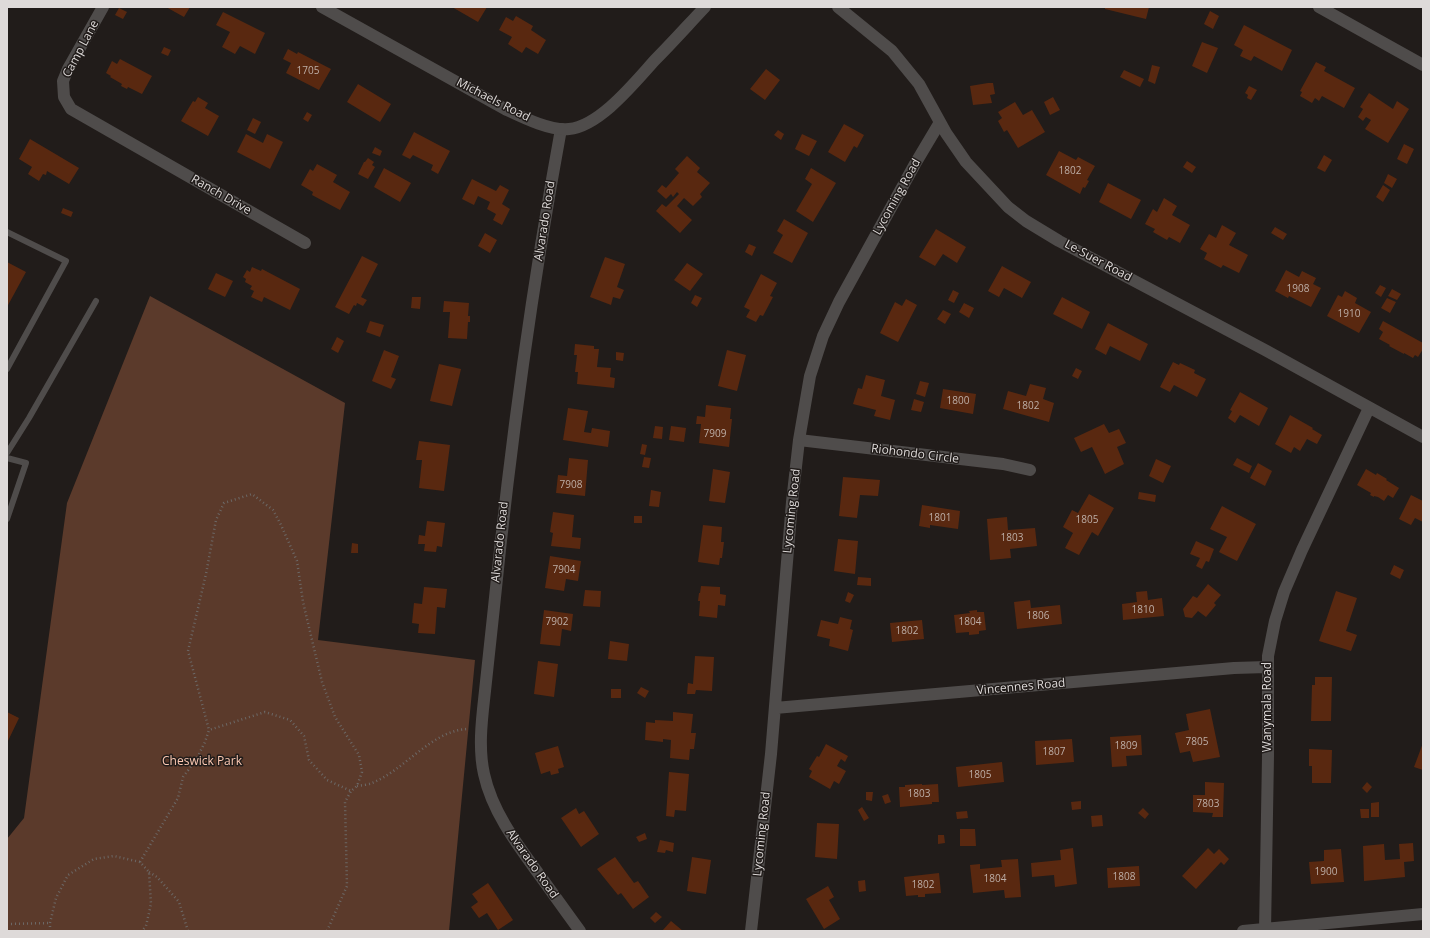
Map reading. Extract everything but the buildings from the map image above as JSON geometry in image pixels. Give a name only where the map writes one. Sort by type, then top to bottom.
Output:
[{"type":"street","name":"Camp Lane","points":[[104,7],[63,81],[64,97],[71,109],[137,147]]},
{"type":"street","name":"Michaels Road","points":[[322,7],[505,109],[522,117],[561,129],[569,129],[583,125],[603,113],[619,99],[705,7]]},
{"type":"street","name":"Le-Suer Road","points":[[838,7],[892,51],[919,84],[940,122],[966,162],[1008,207],[1026,221],[1059,241],[1265,350],[1423,437]]},
{"type":"street","points":[[1319,7],[1423,65]]},
{"type":"street","name":"Lycoming Road","points":[[751,931],[775,708],[792,502],[799,440],[810,376],[823,336],[839,302],[915,164],[940,122]]},
{"type":"street","name":"Alvarado Road","points":[[561,129],[548,197],[527,335],[507,484],[481,750],[484,774],[490,794],[502,819],[525,855],[580,931]]},
{"type":"street","name":"Ranch Drive","points":[[137,147],[305,243]]},
{"type":"street","name":"Wanymala Road","points":[[1265,930],[1268,656],[1275,621],[1284,592],[1302,550],[1369,408]]},
{"type":"street","name":"Riohondo Circle","points":[[799,440],[1003,464],[1030,470]]},
{"type":"street","name":"Vincennes Road","points":[[775,708],[1226,668],[1267,667]]},
{"type":"street","points":[[1243,931],[1423,914]]},
{"type":"lane","points":[[7,232],[66,261],[7,370]]},
{"type":"lane","points":[[7,453],[33,411],[96,301]]},
{"type":"lane","points":[[7,458],[26,463],[7,519]]},
{"type":"path","points":[[140,862],[178,798],[183,777],[196,760],[209,730],[188,651],[206,574],[216,520],[224,503],[252,494],[273,510],[282,525],[297,561],[303,602],[322,682],[335,717],[359,755],[362,772],[357,786]]},
{"type":"path","points":[[209,730],[265,712],[290,720],[304,736],[309,760],[327,780],[350,791]]},
{"type":"path","points":[[327,931],[347,886],[345,802],[350,791],[357,786],[372,783],[400,766],[441,736],[463,729],[482,729]]},
{"type":"path","points":[[50,931],[50,923],[56,898],[68,875],[94,859],[114,856],[140,862],[149,872],[157,877],[179,902],[188,931]]},
{"type":"path","points":[[142,931],[146,926],[151,904],[149,872]]},
{"type":"path","points":[[7,924],[50,923]]},
{"type":"green space","name":"Cheswick Park","points":[[150,296],[345,403],[318,640],[475,660],[449,931],[7,931],[7,839],[24,818],[67,503]]}]
